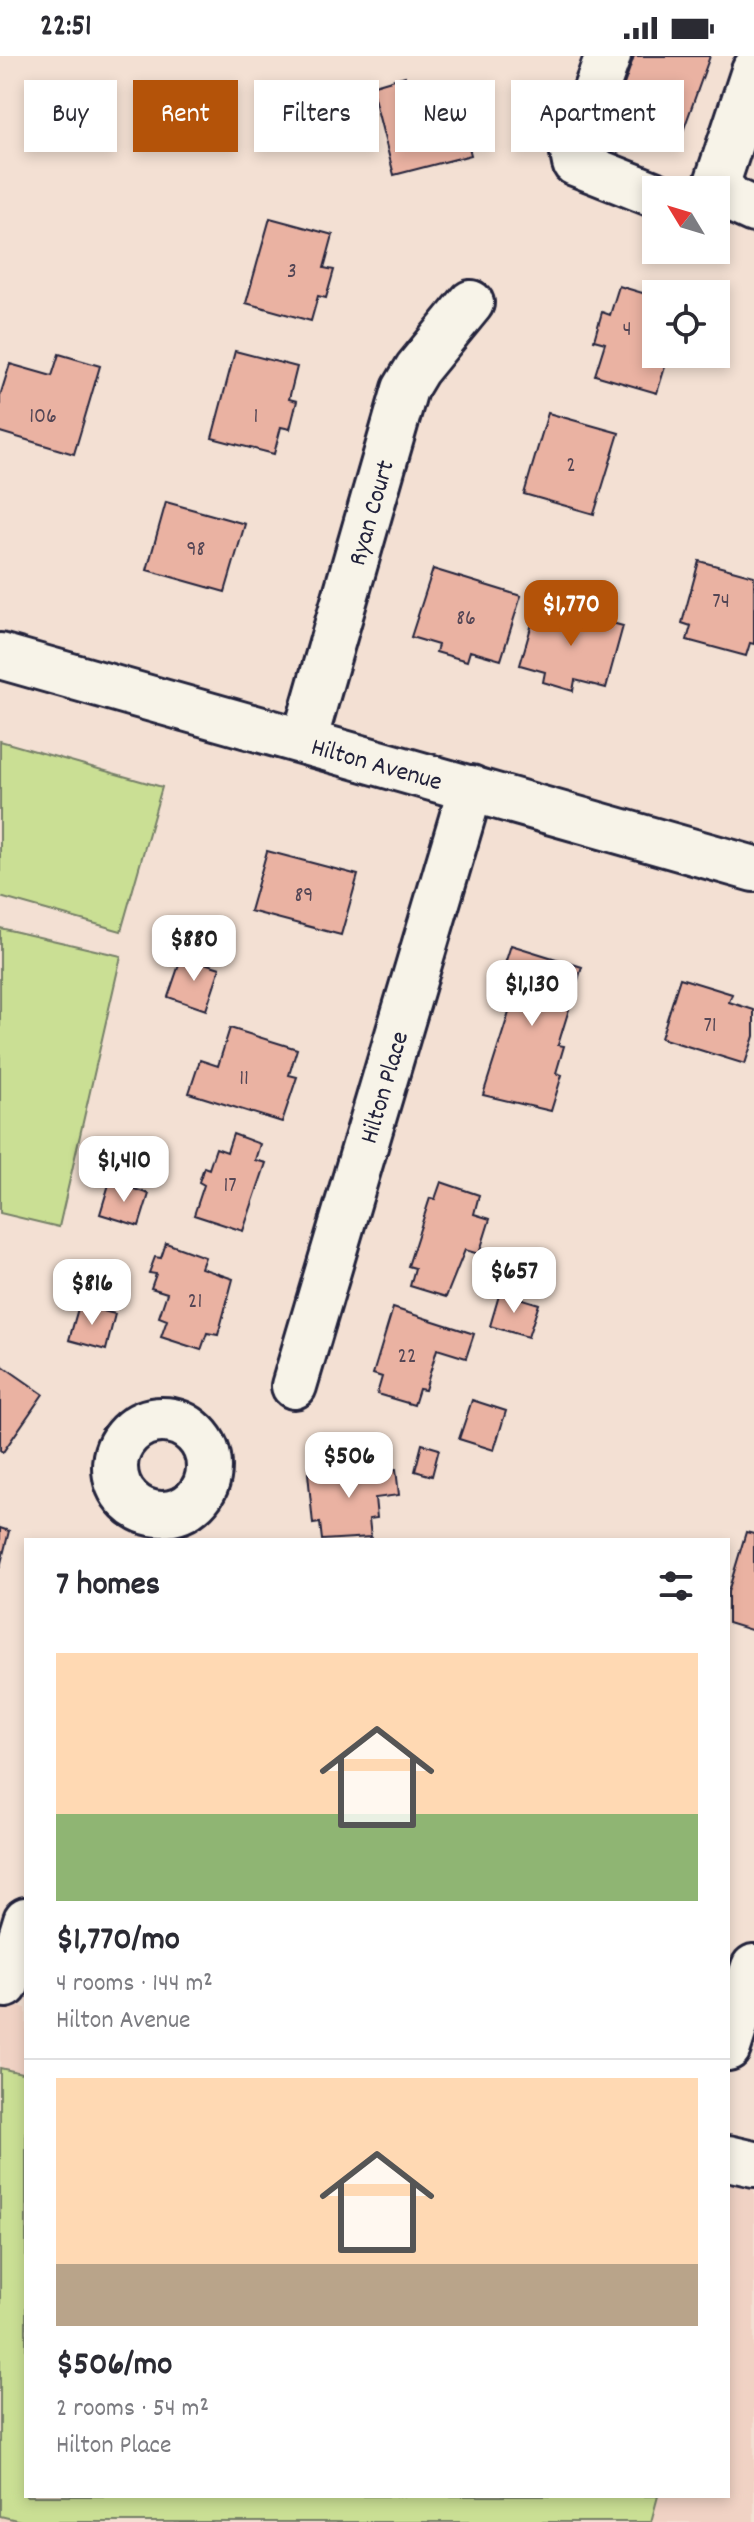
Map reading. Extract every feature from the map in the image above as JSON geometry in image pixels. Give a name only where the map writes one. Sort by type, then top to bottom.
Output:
[{"type":"street","points":[[608,56],[573,153],[575,163],[642,189]]},
{"type":"street","points":[[754,71],[717,183],[732,200],[754,210]]},
{"type":"street","name":"Ryan Court","points":[[304,741],[405,389],[417,369],[471,303]]},
{"type":"street","name":"Hilton Avenue","points":[[0,656],[754,869]]},
{"type":"street","name":"Hilton Place","points":[[294,1386],[471,788]]},
{"type":"street","points":[[11,1986],[24,1929]]},
{"type":"street","points":[[730,2042],[754,1967]]},
{"type":"street","points":[[730,2158],[754,2164]]},
{"type":"shaded area","points":[[0,2002],[24,2008],[24,2498],[730,2498],[730,2173],[754,2179],[754,2522],[0,2521]]},
{"type":"green space","points":[[0,741],[162,787],[121,931],[0,897]]},
{"type":"green space","points":[[0,928],[121,956],[59,1227],[0,1213]]},
{"type":"green space","points":[[0,2068],[24,2074],[24,2498],[657,2498],[651,2522],[25,2522],[0,2516]]},
{"type":"building","points":[[634,56],[710,56],[684,128],[684,80],[626,80]]},
{"type":"building","points":[[405,76],[406,80],[395,80],[395,152],[470,152],[471,155],[394,175],[379,117],[379,84]]},
{"type":"building","points":[[270,218],[333,235],[324,268],[334,270],[326,298],[318,296],[311,321],[246,303]]},
{"type":"building","points":[[619,286],[642,293],[642,368],[665,368],[657,393],[595,375],[605,343],[594,340],[602,312],[610,315]]},
{"type":"building","points":[[235,351],[297,367],[289,399],[297,401],[290,429],[281,427],[274,454],[212,438]]},
{"type":"building","points":[[59,354],[100,366],[74,454],[0,432],[0,396],[10,364],[52,376]]},
{"type":"building","points":[[548,413],[619,433],[594,514],[524,494]]},
{"type":"building","points":[[166,502],[245,524],[225,592],[147,570]]},
{"type":"building","points":[[699,561],[754,576],[754,644],[750,643],[746,656],[687,640],[691,626],[682,623]]},
{"type":"building","points":[[433,569],[521,596],[501,660],[470,651],[467,661],[436,652],[438,645],[411,637]]},
{"type":"building","points":[[538,603],[623,626],[606,688],[575,680],[573,691],[543,682],[545,672],[520,665]]},
{"type":"building","points":[[267,851],[358,875],[341,935],[250,911]]},
{"type":"building","points":[[511,945],[582,967],[558,1045],[564,1046],[556,1073],[562,1075],[551,1111],[483,1095],[513,1000],[495,995]]},
{"type":"building","points":[[182,956],[220,968],[206,1010],[168,997]]},
{"type":"building","points":[[680,978],[732,994],[729,1002],[754,1010],[754,1036],[745,1064],[661,1038]]},
{"type":"building","points":[[230,1028],[297,1049],[289,1075],[297,1077],[282,1122],[189,1093],[200,1060],[218,1066]]},
{"type":"building","points":[[233,1134],[260,1144],[255,1160],[266,1163],[243,1231],[194,1215],[204,1185],[199,1182],[204,1167],[209,1169],[216,1148],[227,1152]]},
{"type":"building","points":[[110,1181],[149,1194],[139,1226],[100,1214]]},
{"type":"building","points":[[441,1182],[479,1195],[474,1214],[490,1219],[479,1254],[465,1250],[446,1297],[410,1286],[415,1268],[408,1266],[430,1198],[435,1199]]},
{"type":"building","points":[[166,1243],[205,1257],[201,1268],[233,1279],[218,1335],[207,1333],[201,1350],[161,1337],[167,1320],[159,1317],[167,1293],[151,1288],[156,1274],[149,1273],[155,1257],[161,1258]]},
{"type":"building","points":[[500,1292],[539,1304],[528,1337],[490,1326]]},
{"type":"building","points":[[79,1305],[115,1314],[106,1350],[69,1340]]},
{"type":"building","points":[[393,1308],[474,1334],[466,1358],[437,1349],[425,1390],[419,1389],[414,1405],[377,1394],[382,1377],[373,1374]]},
{"type":"building","points":[[0,1364],[43,1394],[3,1452],[0,1450]]},
{"type":"building","points":[[472,1400],[506,1411],[494,1450],[459,1439]]},
{"type":"building","points":[[422,1444],[439,1449],[432,1476],[415,1471]]},
{"type":"building","points":[[373,1465],[377,1471],[396,1469],[399,1495],[375,1498],[377,1518],[369,1519],[371,1537],[322,1538],[320,1523],[313,1524],[308,1473]]},
{"type":"building","points":[[0,1528],[9,1531],[0,1567]]},
{"type":"building","points":[[746,1532],[754,1534],[754,1631],[730,1624],[730,1585]]}]
